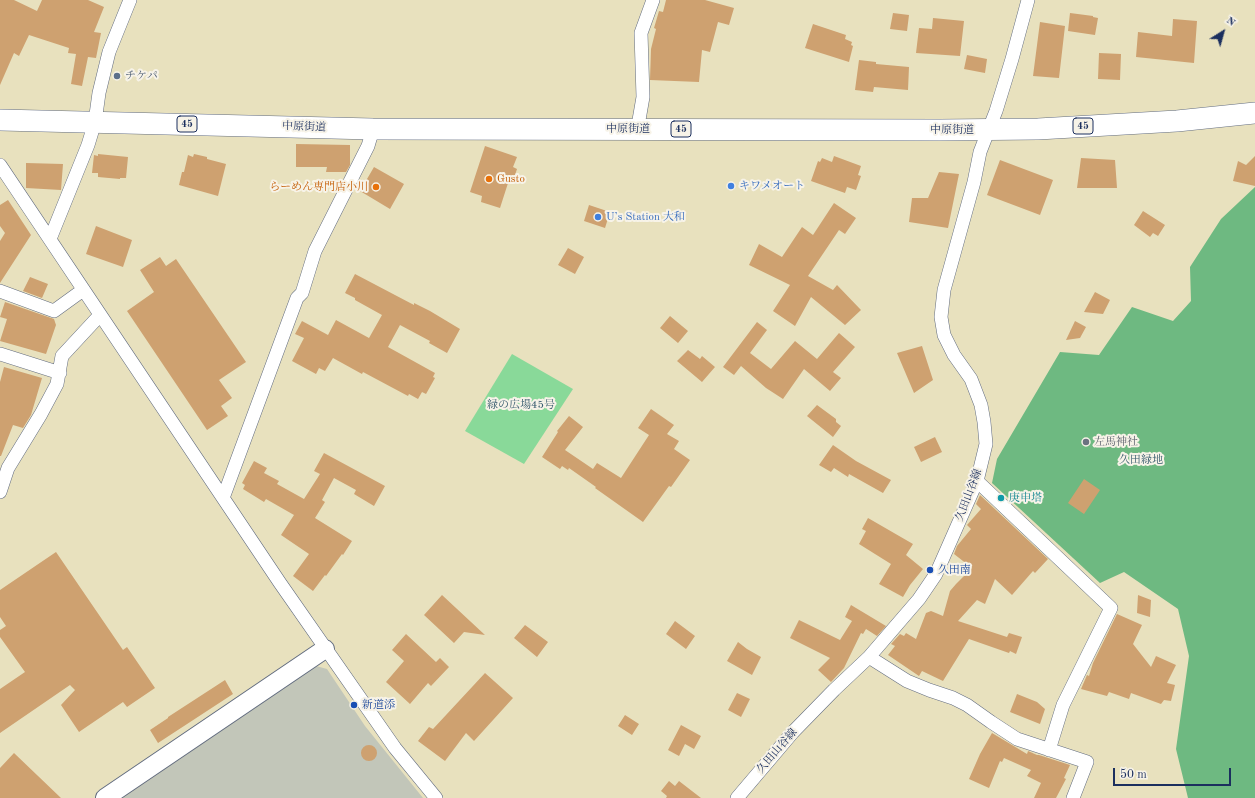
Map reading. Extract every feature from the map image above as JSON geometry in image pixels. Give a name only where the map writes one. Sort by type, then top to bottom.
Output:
[{"type":"main road","name":"中原街道","points":[[0,120],[373,129],[1038,129],[1177,121],[1255,113]]},
{"type":"street","points":[[50,239],[88,145],[95,122],[99,93],[109,52],[130,0]]},
{"type":"street","points":[[639,129],[642,97],[641,33],[653,0]]},
{"type":"street","name":"久田山谷線","points":[[737,798],[793,732],[869,657],[919,599],[936,574],[977,482],[986,444],[984,422],[973,383],[954,355],[944,335],[941,317],[944,290],[974,182],[980,152],[1012,59],[1028,0]]},
{"type":"street","points":[[223,498],[297,298],[302,292],[315,250],[368,146],[373,129]]},
{"type":"street","points":[[0,165],[325,649],[395,748],[436,798]]},
{"type":"street","points":[[0,291],[54,311],[83,290]]},
{"type":"street","points":[[0,492],[8,468],[57,384],[62,356],[100,315]]},
{"type":"street","points":[[0,354],[60,373]]},
{"type":"street","points":[[977,482],[1111,608],[1063,705],[1049,750]]},
{"type":"street","points":[[105,798],[325,649]]},
{"type":"street","points":[[869,657],[907,681],[953,698],[967,705],[1017,739],[1087,762],[1073,798]]},
{"type":"shaded area","points":[[316,666],[327,669],[365,726],[423,798],[123,798]]},
{"type":"green space","name":"久田緑地","points":[[1255,187],[1255,798],[1188,798],[1176,749],[1189,656],[1178,609],[1124,572],[1100,583],[992,483],[997,459],[1060,352],[1099,355],[1132,307],[1173,321],[1191,301],[1190,267],[1221,219]]},
{"type":"green space","name":"緑の広場45号","points":[[512,354],[573,389],[524,464],[465,431]]},
{"type":"building","points":[[0,0],[14,0],[37,11],[42,0],[88,0],[104,7],[94,32],[101,33],[96,58],[88,57],[82,86],[71,84],[76,54],[68,53],[69,48],[29,35],[19,56],[14,53],[0,85]]},
{"type":"building","points":[[666,0],[705,0],[734,8],[729,25],[718,22],[710,52],[702,50],[699,82],[650,80],[651,49],[656,29],[654,28],[659,11],[663,12]]},
{"type":"building","points":[[893,13],[909,15],[907,31],[890,29]]},
{"type":"building","points":[[1070,13],[1098,18],[1095,35],[1068,31]]},
{"type":"building","points":[[933,18],[964,21],[960,56],[916,53],[919,28],[932,29]]},
{"type":"building","points":[[1173,19],[1197,21],[1194,63],[1136,57],[1138,32],[1172,36]]},
{"type":"building","points":[[1040,22],[1065,26],[1059,78],[1033,76]]},
{"type":"building","points":[[813,24],[846,35],[845,39],[852,42],[851,45],[853,46],[849,62],[805,48]]},
{"type":"building","points":[[1099,53],[1121,54],[1120,80],[1098,79]]},
{"type":"building","points":[[967,55],[987,59],[985,73],[964,69]]},
{"type":"building","points":[[859,60],[876,62],[876,64],[909,67],[908,90],[874,87],[873,92],[855,90]]},
{"type":"building","points":[[296,144],[350,145],[350,165],[346,172],[326,172],[327,167],[296,167]]},
{"type":"building","points":[[485,146],[517,157],[513,167],[517,169],[513,181],[509,180],[500,208],[481,202],[482,196],[470,192]]},
{"type":"building","points":[[98,154],[128,157],[126,178],[120,179],[98,177],[98,173],[92,173],[94,155],[98,156]]},
{"type":"building","points":[[194,154],[226,164],[218,196],[179,185],[188,155],[193,157]]},
{"type":"building","points":[[834,156],[861,166],[858,175],[861,176],[856,190],[847,187],[845,193],[811,181],[818,161],[820,162],[822,158],[832,162]]},
{"type":"building","points":[[1255,156],[1255,186],[1233,181],[1238,161],[1246,165]]},
{"type":"building","points":[[1081,158],[1115,160],[1117,188],[1077,188]]},
{"type":"building","points":[[1000,160],[1053,180],[1040,215],[987,195]]},
{"type":"building","points":[[26,163],[63,164],[61,190],[26,188]]},
{"type":"building","points":[[374,167],[404,184],[390,209],[360,191]]},
{"type":"building","points":[[939,172],[959,174],[948,228],[909,222],[912,198],[928,198]]},
{"type":"building","points":[[8,200],[31,235],[0,283],[0,241],[5,233],[0,226],[0,205]]},
{"type":"building","points":[[834,203],[856,218],[845,234],[839,230],[808,276],[833,290],[837,285],[861,310],[845,325],[811,297],[795,326],[773,311],[790,285],[749,265],[759,244],[782,257],[802,227],[813,235]]},
{"type":"building","points":[[589,205],[610,212],[605,228],[584,221]]},
{"type":"building","points":[[1143,211],[1165,225],[1158,236],[1153,233],[1150,237],[1134,225]]},
{"type":"building","points":[[96,226],[132,240],[123,267],[86,254]]},
{"type":"building","points":[[568,248],[584,257],[575,274],[558,265]]},
{"type":"building","points":[[160,257],[166,266],[176,259],[246,362],[219,380],[232,398],[221,406],[228,416],[207,430],[127,311],[154,292],[140,270]]},
{"type":"building","points":[[355,274],[414,305],[414,303],[430,311],[460,329],[447,353],[429,343],[430,341],[400,325],[388,347],[435,373],[433,377],[435,378],[426,394],[422,392],[418,399],[409,394],[408,396],[363,372],[362,374],[333,358],[325,371],[319,368],[316,374],[292,361],[304,338],[295,334],[302,321],[328,335],[336,320],[369,338],[382,315],[345,293]]},
{"type":"building","points":[[30,277],[48,284],[42,298],[23,291]]},
{"type":"building","points":[[1095,292],[1110,300],[1103,314],[1084,312]]},
{"type":"building","points":[[5,302],[54,319],[56,325],[46,354],[0,341],[7,319],[0,317]]},
{"type":"building","points":[[670,316],[688,331],[678,343],[660,328]]},
{"type":"building","points":[[1075,321],[1086,327],[1080,338],[1066,340]]},
{"type":"building","points":[[757,322],[767,330],[750,353],[771,369],[795,341],[817,359],[839,333],[855,347],[833,372],[841,378],[830,391],[804,369],[783,399],[766,388],[741,366],[734,375],[723,367]]},
{"type":"building","points":[[922,346],[933,380],[914,393],[897,353]]},
{"type":"building","points":[[688,350],[700,359],[702,356],[715,367],[702,382],[677,361]]},
{"type":"building","points":[[4,367],[42,378],[31,415],[23,428],[13,425],[0,456],[0,382]]},
{"type":"building","points":[[817,405],[836,419],[836,422],[841,426],[833,437],[807,416]]},
{"type":"building","points":[[651,409],[674,425],[667,434],[679,441],[674,449],[690,460],[643,522],[569,468],[568,470],[562,466],[560,469],[542,457],[558,432],[557,431],[569,416],[583,427],[565,450],[593,469],[597,463],[621,478],[649,435],[638,428]]},
{"type":"building","points":[[935,437],[942,452],[921,462],[914,447]]},
{"type":"building","points":[[833,445],[856,461],[891,480],[883,493],[849,474],[848,477],[834,468],[831,472],[819,465]]},
{"type":"building","points":[[324,453],[385,486],[374,506],[354,494],[356,490],[334,478],[322,500],[325,502],[315,518],[352,541],[343,555],[342,554],[313,591],[293,576],[309,554],[281,535],[294,515],[266,499],[264,502],[243,489],[245,485],[242,483],[254,461],[267,468],[264,473],[279,481],[277,484],[304,499],[320,474],[314,471]]},
{"type":"building","points":[[1084,479],[1100,490],[1084,514],[1068,503]]},
{"type":"building","points":[[980,495],[1048,559],[1035,573],[1033,571],[1012,595],[995,579],[985,604],[977,600],[958,621],[1007,637],[1009,633],[1022,637],[1016,654],[969,639],[943,681],[922,671],[919,676],[888,655],[895,646],[891,644],[900,634],[904,636],[906,633],[916,639],[926,613],[931,611],[943,616],[950,591],[972,568],[954,554],[957,546],[971,529],[967,525],[981,509],[976,504]]},
{"type":"building","points":[[868,518],[913,544],[906,555],[923,569],[910,585],[903,597],[879,584],[891,564],[859,544],[866,531],[862,529]]},
{"type":"building","points":[[56,552],[123,650],[127,647],[155,688],[127,707],[123,702],[79,732],[61,705],[75,690],[70,685],[0,733],[0,689],[25,672],[0,637],[0,630],[6,626],[0,617],[0,590]]},
{"type":"building","points":[[442,595],[485,635],[464,632],[454,643],[424,615]]},
{"type":"building","points":[[1138,595],[1151,600],[1150,617],[1137,613]]},
{"type":"building","points":[[851,605],[886,626],[877,636],[866,629],[863,634],[861,633],[844,668],[831,682],[818,670],[830,658],[790,638],[799,620],[840,640],[852,621],[845,617]]},
{"type":"building","points":[[1117,614],[1142,625],[1133,644],[1151,667],[1156,656],[1176,665],[1167,683],[1175,685],[1171,701],[1164,700],[1161,704],[1131,693],[1129,699],[1109,692],[1107,696],[1081,689],[1087,675],[1089,676],[1093,663]]},
{"type":"building","points":[[675,621],[695,636],[686,649],[666,634]]},
{"type":"building","points":[[525,625],[548,642],[537,657],[514,638]]},
{"type":"building","points":[[406,634],[436,662],[440,658],[449,667],[431,686],[428,683],[410,704],[386,682],[404,661],[392,650]]},
{"type":"building","points":[[738,642],[761,657],[752,675],[727,661]]},
{"type":"building","points":[[485,673],[513,698],[474,741],[466,733],[445,761],[418,741],[429,727],[433,729]]},
{"type":"building","points":[[225,680],[233,694],[158,743],[150,730]]},
{"type":"building","points":[[737,693],[750,699],[741,717],[728,710]]},
{"type":"building","points":[[1017,694],[1037,702],[1045,709],[1040,724],[1010,712]]},
{"type":"building","points":[[625,715],[639,724],[632,735],[618,726]]},
{"type":"building","points":[[681,725],[701,736],[694,749],[685,744],[679,756],[668,750]]},
{"type":"building","points":[[992,733],[1027,754],[1028,751],[1070,765],[1064,778],[1066,779],[1056,798],[1034,798],[1041,783],[1027,776],[1031,770],[1004,758],[1002,762],[1000,761],[989,788],[969,779],[980,754]]},
{"type":"building","points":[[369,745],[376,750],[377,753],[372,760],[369,761],[362,756],[361,753],[366,746]]},
{"type":"building","points":[[14,753],[61,798],[0,798],[0,768]]},
{"type":"building","points":[[669,781],[675,786],[679,781],[701,798],[666,798],[667,796],[661,791]]},
{"type":"place","name":"チケパ","points":[[117,76]]},
{"type":"place","name":"Gusto","points":[[489,179]]},
{"type":"place","name":"キワメオート","points":[[731,186]]},
{"type":"place","name":"らーめん専門店小川","points":[[376,187]]},
{"type":"place","name":"U’s Station 大和","points":[[598,217]]},
{"type":"place","name":"左馬神社","points":[[1086,442]]},
{"type":"place","name":"庚申塔","points":[[1001,498]]},
{"type":"place","name":"久田南","points":[[930,570]]},
{"type":"place","name":"新道添","points":[[354,705]]}]
